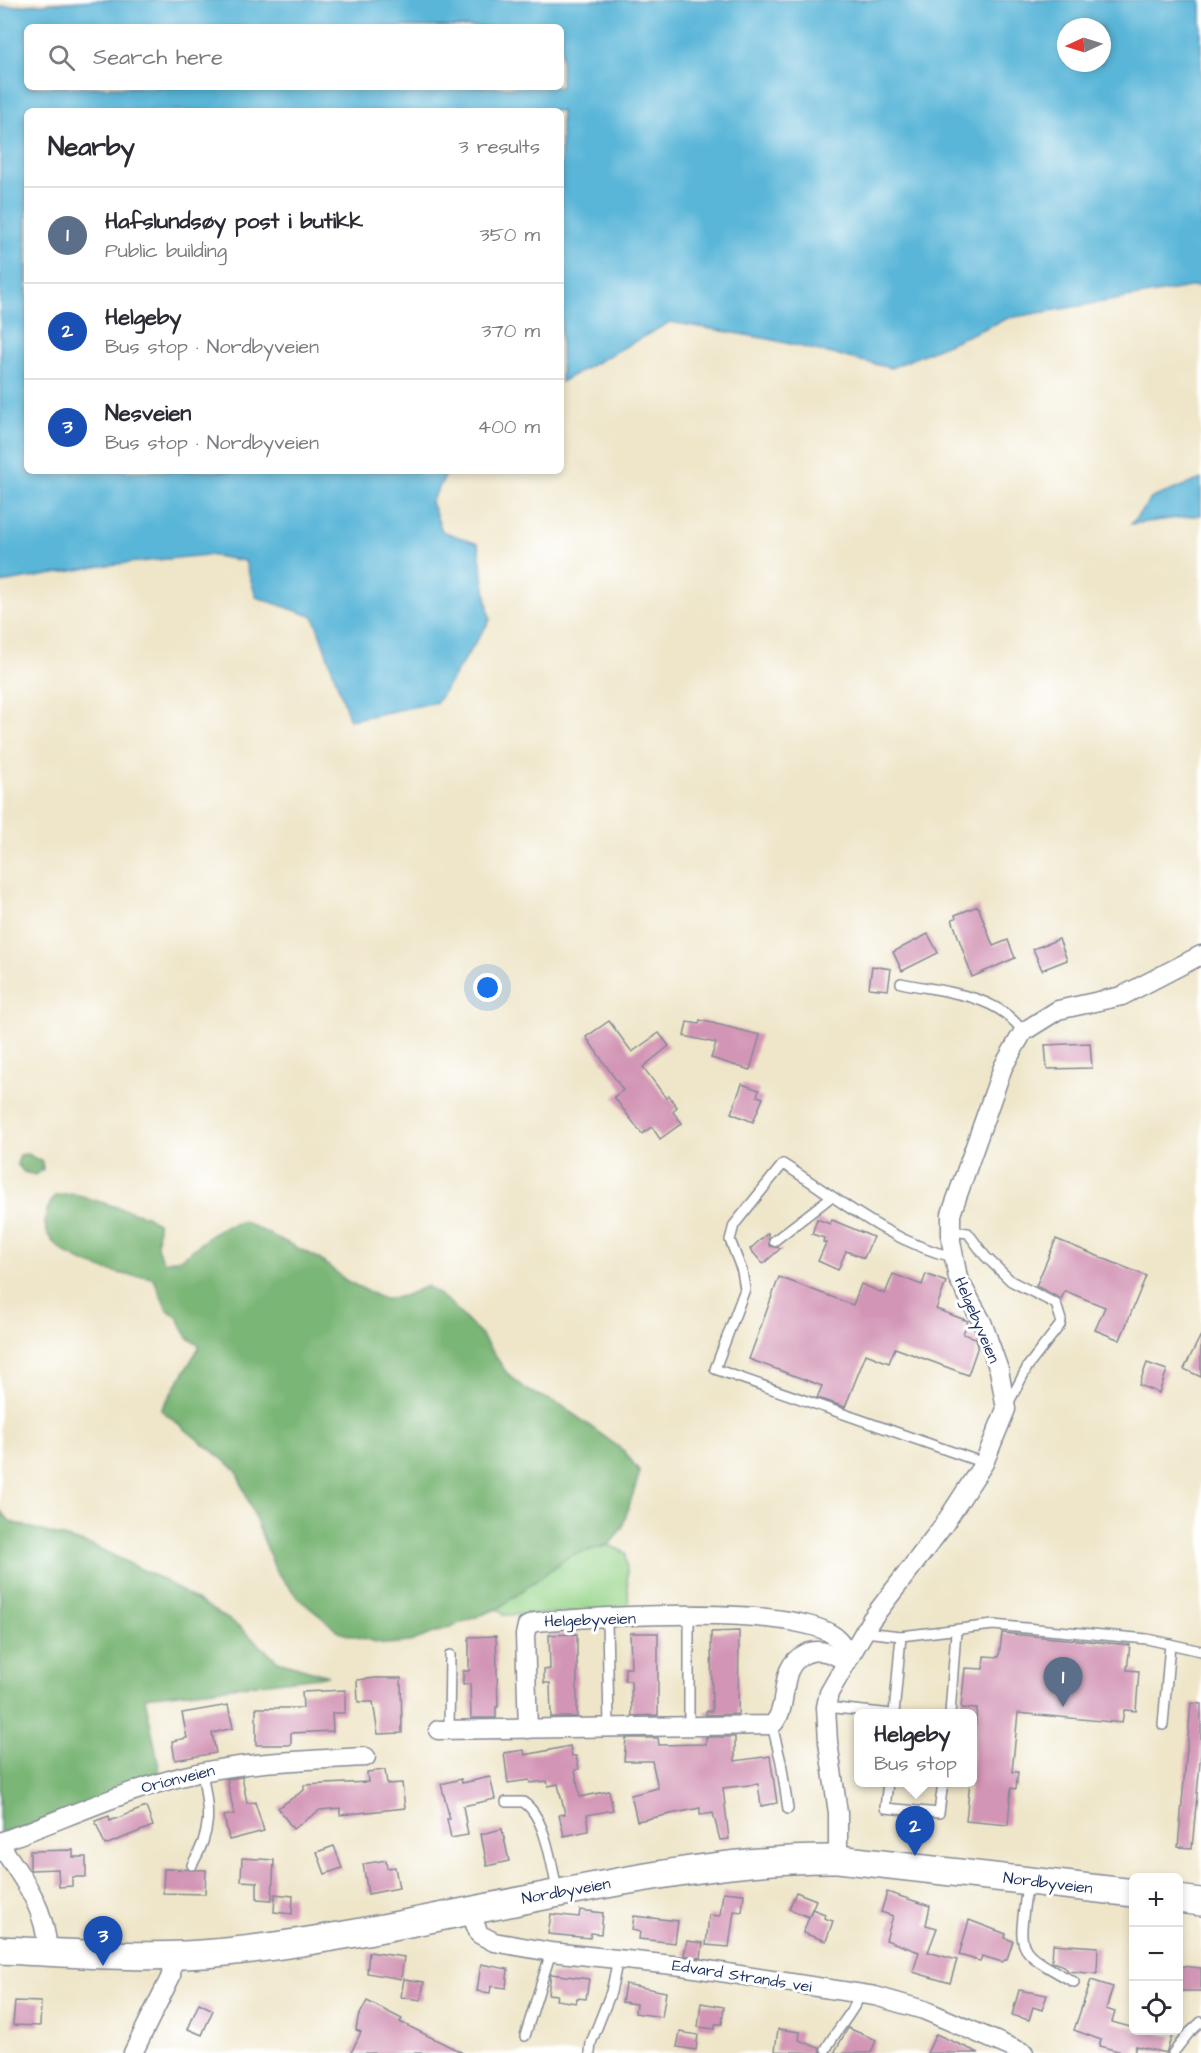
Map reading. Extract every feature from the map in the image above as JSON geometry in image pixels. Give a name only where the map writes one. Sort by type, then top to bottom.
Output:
[{"type":"main road","name":"Nordbyveien","points":[[0,1950],[172,1955],[266,1947],[557,1893],[727,1865],[802,1858],[838,1859],[1129,1892]]},
{"type":"main road","points":[[1183,1900],[1201,1902]]},
{"type":"street","name":"Helgebyveien","points":[[1006,1409],[995,1360],[982,1322],[958,1278],[953,1257],[951,1231],[951,1214],[1004,1067],[1023,1032],[1058,1010],[1122,996],[1201,955]]},
{"type":"street","points":[[838,1859],[838,1813],[826,1707],[829,1693],[864,1632],[943,1526],[984,1463],[1006,1409]]},
{"type":"street","name":"Helgebyveien","points":[[528,1729],[527,1626],[535,1622],[689,1616],[732,1616],[796,1621],[833,1636],[842,1643],[846,1661]]},
{"type":"street","points":[[443,1730],[772,1725],[778,1715],[787,1674],[798,1657],[819,1651],[846,1661]]},
{"type":"street","name":"Orionveien","points":[[0,1844],[134,1791],[202,1772],[243,1765],[366,1757]]},
{"type":"street","points":[[0,1844],[27,1883],[43,1917],[48,1952]]},
{"type":"street","name":"Edvard Strands vei","points":[[469,1909],[475,1928],[485,1939],[512,1947],[618,1959],[903,2002],[1024,2053]]},
{"type":"street","points":[[133,2053],[171,1976],[172,1955]]},
{"type":"lane","points":[[901,983],[944,990],[997,1007],[1023,1032]]},
{"type":"lane","points":[[953,1257],[927,1251],[831,1197],[783,1164],[734,1225],[730,1240],[742,1271],[745,1289],[715,1369],[984,1463]]},
{"type":"lane","points":[[774,1241],[831,1197]]},
{"type":"lane","points":[[951,1231],[968,1233],[985,1256],[1011,1281],[1051,1299],[1059,1309],[1060,1325],[1028,1366],[1006,1409]]},
{"type":"lane","points":[[689,1616],[689,1726]]},
{"type":"lane","points":[[607,1619],[609,1728]]},
{"type":"lane","points":[[864,1632],[901,1636],[1003,1626],[1147,1639],[1201,1651]]},
{"type":"lane","points":[[950,1709],[956,1631]]},
{"type":"lane","points":[[893,1709],[901,1636]]},
{"type":"lane","points":[[1163,1725],[1170,1644]]},
{"type":"lane","points":[[443,1730],[450,1655]]},
{"type":"lane","points":[[826,1707],[854,1710]]},
{"type":"lane","points":[[772,1725],[781,1762],[788,1809]]},
{"type":"lane","points":[[192,1865],[209,1825],[202,1772]]},
{"type":"lane","points":[[887,1787],[885,1808],[939,1812],[942,1787]]},
{"type":"lane","points":[[506,1802],[523,1802],[533,1810],[548,1846],[557,1893]]},
{"type":"lane","points":[[1028,1880],[1021,1928],[1024,1948],[1039,1963],[1074,1982]]},
{"type":"lane","points":[[525,2036],[552,1952]]},
{"type":"lane","points":[[590,2053],[591,2043],[611,1992],[618,1959]]},
{"type":"lane","points":[[826,2049],[842,2023],[854,2009],[861,1994]]},
{"type":"lane","points":[[1173,2053],[1201,2022]]},
{"type":"green space","points":[[27,1154],[42,1162],[43,1169],[36,1175],[24,1172],[17,1164],[20,1155]]},
{"type":"green space","points":[[74,1194],[146,1216],[158,1224],[157,1248],[164,1262],[182,1258],[219,1229],[243,1221],[318,1258],[347,1281],[383,1299],[404,1296],[427,1286],[449,1302],[482,1336],[506,1372],[527,1390],[561,1405],[624,1451],[640,1472],[622,1528],[609,1545],[571,1555],[497,1609],[410,1642],[385,1644],[341,1633],[299,1599],[276,1571],[236,1470],[161,1410],[200,1346],[188,1338],[178,1318],[166,1308],[154,1279],[127,1275],[78,1260],[52,1241],[46,1228],[46,1213],[55,1196]]},
{"type":"green space","points":[[0,1510],[11,1522],[94,1546],[165,1581],[236,1624],[278,1661],[328,1676],[145,1697],[162,1782],[0,1842]]},
{"type":"green space","points":[[609,1545],[626,1553],[629,1611],[504,1615],[497,1609],[571,1555]]},
{"type":"water","points":[[95,0],[1201,0],[1201,288],[1196,286],[1009,318],[891,368],[769,339],[670,322],[564,380],[564,108],[24,108],[24,474],[446,474],[431,502],[442,531],[478,544],[490,620],[437,702],[350,720],[314,617],[256,597],[245,561],[207,555],[108,565],[0,583],[0,7]]},
{"type":"water","points":[[1201,479],[1201,515],[1131,524],[1152,498]]},
{"type":"building","points":[[978,906],[993,946],[1008,940],[1015,958],[972,977],[952,919],[956,918],[955,915]]},
{"type":"building","points":[[928,934],[938,953],[902,971],[893,952]]},
{"type":"building","points":[[1059,939],[1067,960],[1042,970],[1033,949]]},
{"type":"building","points":[[872,966],[891,969],[888,990],[869,988]]},
{"type":"building","points":[[700,1020],[760,1035],[750,1070],[711,1058],[716,1043],[684,1036],[687,1022],[699,1024]]},
{"type":"building","points":[[609,1021],[632,1052],[659,1033],[669,1046],[643,1067],[666,1098],[669,1096],[677,1107],[673,1112],[682,1123],[660,1139],[652,1127],[642,1134],[614,1097],[623,1090],[586,1037]]},
{"type":"building","points":[[1090,1043],[1092,1068],[1047,1069],[1045,1045]]},
{"type":"building","points":[[742,1084],[759,1090],[757,1096],[763,1098],[753,1122],[731,1113]]},
{"type":"building","points":[[817,1219],[830,1224],[832,1220],[873,1237],[864,1258],[846,1251],[838,1270],[818,1261],[826,1243],[823,1242],[824,1238],[812,1234]]},
{"type":"building","points":[[768,1233],[769,1246],[781,1248],[763,1264],[750,1249]]},
{"type":"building","points":[[1056,1239],[1146,1276],[1120,1340],[1095,1330],[1105,1307],[1065,1291],[1061,1299],[1036,1286]]},
{"type":"building","points":[[893,1274],[922,1285],[926,1274],[946,1282],[936,1309],[968,1321],[963,1334],[976,1338],[978,1346],[968,1375],[895,1348],[889,1363],[866,1354],[845,1407],[817,1398],[822,1386],[749,1359],[779,1277],[853,1305],[861,1284],[885,1294]]},
{"type":"building","points":[[1201,1335],[1201,1377],[1184,1369]]},
{"type":"building","points":[[1147,1363],[1167,1370],[1159,1393],[1139,1385]]},
{"type":"building","points":[[739,1631],[738,1714],[706,1715],[706,1711],[712,1711],[711,1632]]},
{"type":"building","points":[[630,1633],[658,1633],[658,1715],[632,1716],[631,1681],[625,1681],[625,1668],[631,1668]]},
{"type":"building","points":[[1002,1633],[1130,1645],[1127,1670],[1139,1671],[1136,1711],[1124,1710],[1122,1723],[1018,1713],[1012,1772],[1018,1772],[1016,1789],[1011,1788],[1008,1825],[966,1821],[969,1787],[977,1787],[977,1709],[961,1708],[965,1668],[983,1669],[984,1656],[999,1657]]},
{"type":"building","points":[[577,1634],[577,1717],[551,1717],[550,1683],[544,1683],[544,1670],[550,1669],[549,1635]]},
{"type":"building","points":[[496,1636],[498,1707],[496,1707],[496,1718],[471,1718],[470,1684],[463,1685],[463,1671],[469,1671],[469,1637]]},
{"type":"building","points":[[401,1678],[402,1733],[378,1734],[373,1702],[358,1702],[357,1680]]},
{"type":"building","points":[[345,1690],[345,1713],[332,1713],[333,1731],[291,1733],[291,1745],[256,1745],[256,1708],[303,1708],[302,1692]]},
{"type":"building","points":[[1191,1703],[1201,1704],[1201,1752],[1192,1848],[1178,1847]]},
{"type":"building","points":[[228,1705],[233,1728],[212,1733],[216,1753],[175,1760],[172,1741],[187,1738],[182,1713]]},
{"type":"building","points":[[706,1737],[735,1737],[735,1761],[770,1756],[777,1803],[761,1806],[758,1784],[723,1788],[729,1839],[720,1840],[713,1813],[700,1815],[700,1808],[637,1821],[631,1795],[658,1788],[652,1761],[624,1761],[626,1738],[658,1738],[659,1745],[706,1744]]},
{"type":"building","points":[[570,1746],[572,1756],[576,1756],[579,1769],[575,1770],[580,1797],[609,1791],[613,1810],[587,1815],[588,1831],[564,1836],[559,1815],[565,1814],[558,1784],[548,1786],[547,1781],[530,1783],[529,1780],[508,1783],[504,1753],[524,1750],[525,1755]]},
{"type":"building","points":[[385,1770],[387,1784],[402,1783],[405,1808],[340,1815],[340,1808],[320,1810],[293,1829],[278,1808],[304,1790],[304,1785],[368,1782],[367,1772]]},
{"type":"building","points":[[242,1777],[247,1803],[255,1802],[264,1831],[229,1840],[224,1816],[234,1814],[227,1779]]},
{"type":"building","points":[[490,1777],[495,1799],[463,1806],[468,1835],[451,1838],[447,1819],[450,1819],[441,1784],[461,1779],[462,1783]]},
{"type":"building","points":[[146,1807],[153,1826],[105,1845],[95,1821],[109,1816],[110,1821]]},
{"type":"building","points":[[502,1829],[509,1861],[487,1866],[481,1834]]},
{"type":"building","points":[[334,1846],[342,1868],[325,1874],[317,1852]]},
{"type":"building","points":[[73,1850],[73,1857],[86,1857],[86,1877],[72,1877],[72,1886],[59,1887],[58,1869],[30,1870],[30,1851]]},
{"type":"building","points":[[242,1858],[274,1860],[272,1900],[257,1899],[257,1882],[241,1881]]},
{"type":"building","points":[[386,1860],[387,1868],[395,1867],[399,1888],[368,1894],[363,1864]]},
{"type":"building","points":[[164,1869],[206,1870],[205,1894],[163,1893]]},
{"type":"building","points":[[723,1892],[744,1894],[742,1912],[734,1911],[729,1947],[706,1945],[709,1915],[720,1916]]},
{"type":"building","points":[[796,1892],[816,1900],[809,1917],[789,1909]]},
{"type":"building","points":[[887,1892],[930,1906],[926,1925],[937,1928],[928,1952],[957,1960],[950,1983],[913,1972],[919,1952],[886,1940],[893,1916],[881,1912]]},
{"type":"building","points":[[275,1894],[293,1896],[292,1914],[274,1912]]},
{"type":"building","points":[[812,1909],[825,1914],[824,1918],[833,1921],[826,1941],[803,1933]]},
{"type":"building","points":[[580,1910],[603,1913],[601,1934],[591,1933],[590,1938],[548,1934],[551,1914],[579,1917]]},
{"type":"building","points":[[634,1916],[678,1921],[675,1943],[639,1939],[640,1932],[632,1930]]},
{"type":"building","points":[[969,1920],[1006,1934],[1005,1938],[1013,1941],[1007,1959],[1002,1962],[982,1956],[980,1961],[959,1955]]},
{"type":"building","points":[[687,1941],[703,1943],[701,1958],[684,1955]]},
{"type":"building","points":[[1053,1944],[1098,1947],[1097,1974],[1068,1971],[1064,1966],[1052,1962]]},
{"type":"building","points":[[369,1952],[404,1957],[401,1979],[367,1973]]},
{"type":"building","points":[[481,1964],[508,1969],[506,1988],[491,1986],[490,1993],[477,1991]]},
{"type":"building","points":[[1183,1966],[1201,1968],[1201,1991],[1183,1991]]},
{"type":"building","points":[[551,1974],[589,1979],[586,1999],[577,1998],[576,2003],[556,2000],[557,1995],[548,1994]]},
{"type":"building","points":[[404,1979],[424,1982],[421,2000],[401,1997]]},
{"type":"building","points":[[1091,1980],[1113,1987],[1106,2009],[1115,2012],[1112,2022],[1129,2027],[1129,2035],[1172,2036],[1166,2053],[1136,2046],[1134,2053],[1126,2053],[1099,2046],[1101,2040],[1074,2030]]},
{"type":"building","points":[[625,1984],[666,1992],[662,2017],[635,2013],[636,2004],[622,2002]]},
{"type":"building","points":[[1019,1990],[1047,1995],[1042,2010],[1033,2007],[1029,2020],[1012,2015]]},
{"type":"building","points":[[15,2001],[41,2002],[40,2026],[13,2025]]},
{"type":"building","points":[[367,2001],[402,2019],[400,2022],[463,2053],[351,2053],[361,2032],[356,2030],[358,2018]]},
{"type":"building","points":[[199,2003],[213,2010],[202,2035],[188,2029]]},
{"type":"building","points":[[701,2003],[724,2007],[722,2024],[715,2024],[715,2029],[698,2027]]},
{"type":"building","points":[[848,2028],[876,2040],[871,2053],[834,2053]]},
{"type":"building","points":[[778,2029],[800,2032],[799,2040],[819,2048],[821,2053],[775,2051]]},
{"type":"building","points":[[680,2032],[698,2035],[696,2050],[677,2047]]},
{"type":"building","points":[[936,2034],[979,2053],[927,2053]]},
{"type":"place","name":"Hafslundsøy post i butikk","points":[[1063,1707]]},
{"type":"place","name":"Helgeby","points":[[915,1856]]},
{"type":"place","name":"Nesveien","points":[[103,1966]]}]
